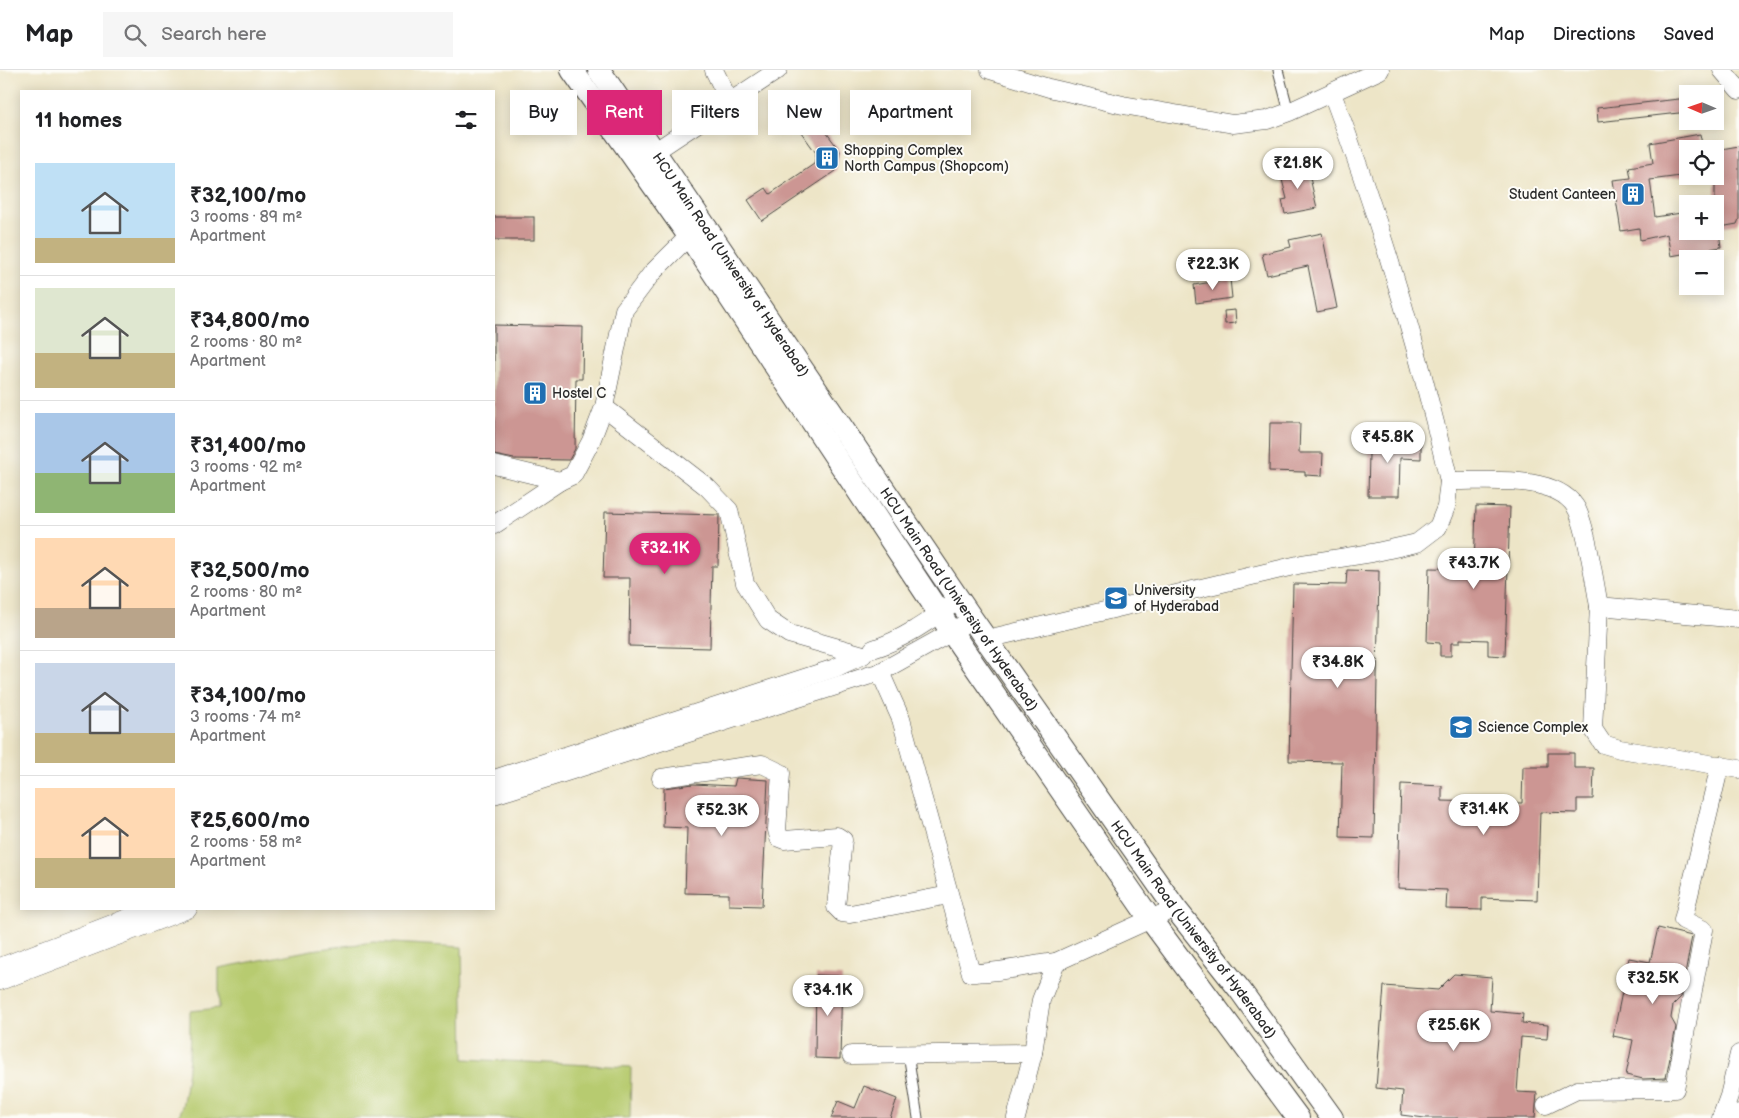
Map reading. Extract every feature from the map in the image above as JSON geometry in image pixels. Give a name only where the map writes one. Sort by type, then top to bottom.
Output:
[{"type":"street","name":"HCU Main Road (University of Hyderabad)","points":[[572,70],[646,157],[1175,908],[1255,1011],[1332,1118]]},
{"type":"street","name":"HCU Main Road (University of Hyderabad)","points":[[599,70],[689,236],[952,632],[1151,920],[1298,1118]]},
{"type":"street","points":[[714,70],[724,90]]},
{"type":"street","points":[[749,90],[778,70]]},
{"type":"street","points":[[990,70],[1049,88],[1123,105],[1233,124],[1267,120],[1289,112],[1380,70]]},
{"type":"street","points":[[1722,70],[1739,90]]},
{"type":"street","points":[[987,639],[1302,564],[1372,553],[1417,543],[1438,527],[1446,507],[1449,481],[1427,384],[1361,170],[1332,93]]},
{"type":"street","points":[[646,157],[680,135]]},
{"type":"street","points":[[495,524],[560,481],[573,475],[591,441],[604,407],[624,310],[652,273],[689,236]]},
{"type":"street","points":[[604,407],[708,487],[728,510],[745,583],[768,620],[789,634],[868,652]]},
{"type":"street","points":[[495,465],[560,481]]},
{"type":"street","points":[[1449,481],[1538,483],[1564,496],[1576,506],[1600,606],[1594,729],[1603,744],[1620,749],[1739,769]]},
{"type":"street","points":[[495,779],[835,668],[884,646],[940,614],[959,600]]},
{"type":"street","points":[[1600,606],[1739,619]]},
{"type":"street","points":[[495,795],[879,672],[972,619]]},
{"type":"street","points":[[868,652],[863,668],[879,672]]},
{"type":"street","points":[[879,672],[901,719],[971,973],[992,973],[1014,967],[1056,962],[1175,908]]},
{"type":"street","points":[[661,778],[762,764],[781,773],[777,830],[779,838],[784,840],[837,836],[843,840],[836,907],[842,913],[850,914],[949,895]]},
{"type":"street","points":[[1546,1105],[1577,1090],[1675,1088],[1704,930],[1684,920],[1720,765]]},
{"type":"street","points":[[0,967],[148,910]]},
{"type":"street","points":[[0,980],[185,910]]},
{"type":"street","points":[[1016,1118],[1033,1053],[1041,1000],[1056,962]]},
{"type":"street","points":[[851,1055],[1033,1053]]},
{"type":"street","points":[[1721,1118],[1729,1096],[1739,1054]]},
{"type":"street","points":[[1737,1118],[1739,1114]]},
{"type":"lane","points":[[1278,70],[1289,112]]},
{"type":"lane","points":[[908,1053],[918,1118]]},
{"type":"green space","points":[[374,942],[462,947],[464,1059],[631,1067],[630,1118],[179,1118],[188,1065],[190,1011],[219,1008],[219,968],[312,950]]},
{"type":"building","points":[[1679,99],[1679,113],[1598,122],[1597,108]]},
{"type":"building","name":"Student Canteen","points":[[1700,134],[1701,140],[1679,140],[1679,176],[1650,180],[1655,217],[1679,213],[1679,240],[1720,240],[1721,247],[1704,250],[1679,250],[1679,255],[1671,256],[1667,234],[1640,240],[1639,228],[1621,231],[1613,180],[1631,178],[1629,167],[1653,163],[1650,143]]},
{"type":"building","name":"Shopping Complex North Campus (Shopcom)","points":[[803,135],[828,135],[840,151],[836,171],[762,221],[748,200],[766,188],[770,194],[814,164],[816,153]]},
{"type":"building","points":[[1739,146],[1739,219],[1737,224],[1724,226],[1724,195],[1715,195],[1715,185],[1724,185],[1724,148]]},
{"type":"building","points":[[1307,165],[1317,208],[1285,214],[1282,200],[1287,199],[1280,172]]},
{"type":"building","points":[[495,217],[534,217],[534,240],[495,240]]},
{"type":"building","points":[[1322,233],[1337,308],[1317,312],[1308,266],[1267,275],[1262,254],[1291,247],[1289,240]]},
{"type":"building","points":[[1230,279],[1232,298],[1196,303],[1194,285]]},
{"type":"building","points":[[1235,310],[1236,323],[1225,324],[1224,311]]},
{"type":"building","name":"Hostel C","points":[[495,325],[583,327],[582,379],[576,379],[575,449],[569,460],[514,459],[495,455]]},
{"type":"building","points":[[1270,423],[1300,423],[1299,453],[1323,453],[1322,476],[1305,475],[1305,472],[1269,471]]},
{"type":"building","points":[[1364,438],[1421,441],[1421,459],[1400,458],[1399,496],[1368,496],[1369,453],[1364,453]]},
{"type":"building","points":[[1476,506],[1510,507],[1505,656],[1488,655],[1488,640],[1460,639],[1460,643],[1451,643],[1451,656],[1440,656],[1440,643],[1427,642],[1429,568],[1474,569]]},
{"type":"building","points":[[605,512],[719,515],[718,566],[712,566],[710,648],[629,646],[630,578],[603,578]]},
{"type":"building","points":[[1347,570],[1379,571],[1374,838],[1340,837],[1342,762],[1289,761],[1293,584],[1346,585]]},
{"type":"building","points":[[1548,753],[1574,753],[1574,768],[1594,768],[1593,799],[1577,799],[1577,813],[1540,812],[1537,900],[1482,898],[1482,910],[1446,909],[1447,890],[1398,888],[1401,784],[1442,786],[1442,801],[1522,803],[1523,767],[1548,767]]},
{"type":"building","points":[[736,778],[768,780],[762,906],[729,905],[729,894],[685,893],[687,828],[663,827],[664,788],[693,784],[734,786]]},
{"type":"building","points":[[1658,928],[1692,936],[1681,997],[1673,1005],[1671,1018],[1676,1027],[1666,1078],[1643,1079],[1626,1075],[1633,1040],[1613,1036],[1629,958],[1650,962]]},
{"type":"building","points":[[1454,974],[1492,977],[1490,1011],[1523,1014],[1522,1023],[1548,1025],[1547,1039],[1521,1037],[1517,1092],[1537,1093],[1535,1118],[1425,1118],[1401,1115],[1403,1091],[1376,1088],[1384,986],[1438,990]]},
{"type":"building","points":[[816,975],[842,976],[840,1059],[815,1058]]},
{"type":"building","points":[[864,1086],[897,1099],[890,1118],[831,1118],[838,1101],[855,1108]]},
{"type":"place","name":"Shopping Complex North Campus (Shopcom)","points":[[827,158]]},
{"type":"place","name":"Student Canteen","points":[[1633,194]]},
{"type":"place","name":"Hostel C","points":[[535,393]]},
{"type":"place","name":"University of Hyderabad","points":[[1116,598]]},
{"type":"place","name":"Science Complex","points":[[1461,727]]}]
